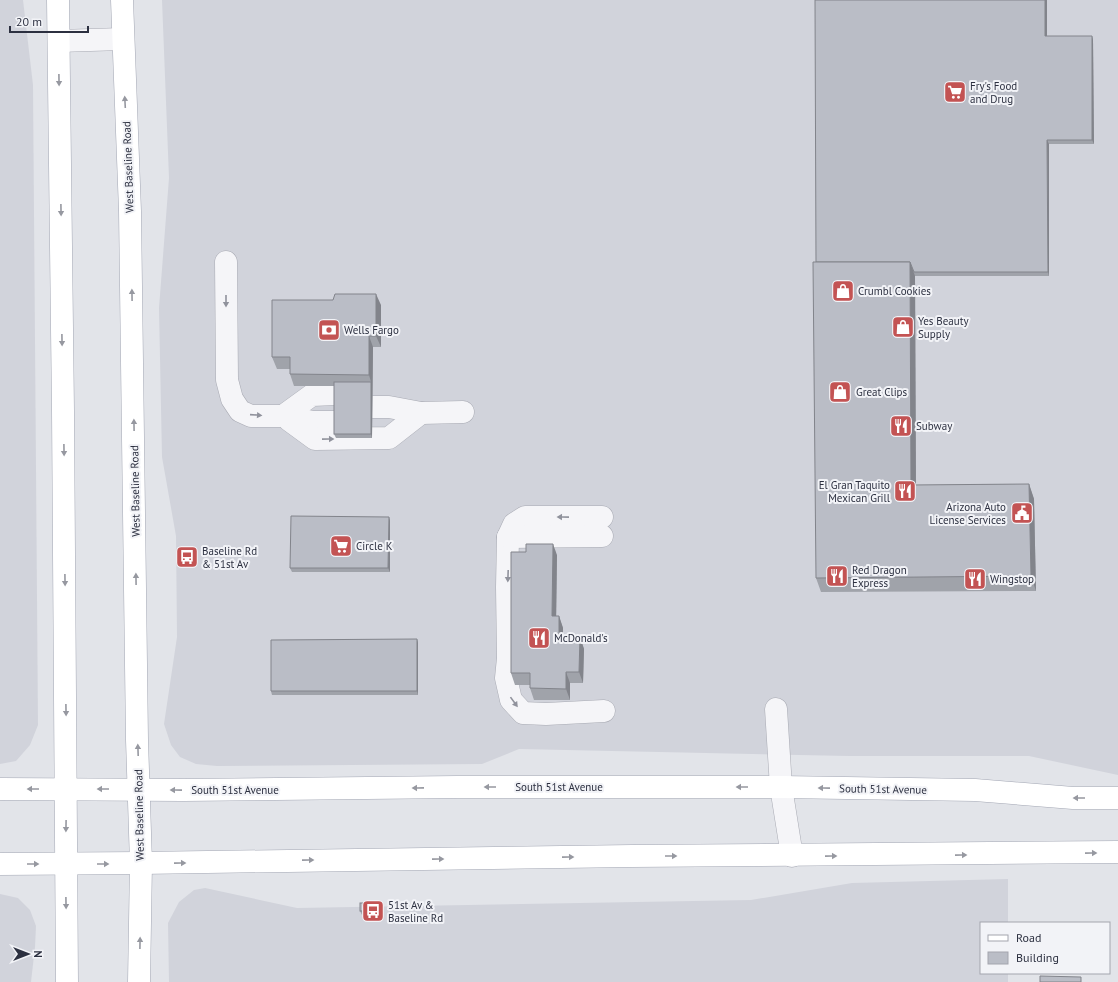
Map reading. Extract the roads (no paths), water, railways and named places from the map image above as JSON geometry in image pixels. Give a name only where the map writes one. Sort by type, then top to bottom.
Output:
[{"type":"main road","points":[[58,0],[67,789],[67,982]]},
{"type":"main road","name":"West Baseline Road","points":[[122,0],[122,39],[130,211],[141,863],[140,982]]},
{"type":"main road","name":"South 51st Avenue","points":[[0,789],[781,787],[975,790],[1073,798],[1118,798]]},
{"type":"main road","points":[[0,864],[632,856],[792,856],[1118,852]]},
{"type":"lane","points":[[58,41],[122,39]]},
{"type":"lane","points":[[226,262],[227,380],[232,399],[240,411],[251,416],[283,416],[315,439],[389,438],[422,413]]},
{"type":"lane","points":[[283,416],[312,395],[336,408]]},
{"type":"lane","points":[[373,408],[389,407],[422,413],[463,412]]},
{"type":"lane","points":[[602,526],[525,516],[514,524],[508,537],[508,658],[506,678],[511,700],[523,713],[546,714],[604,712]]},
{"type":"lane","points":[[776,709],[781,787],[792,856]]},
{"type":"place","name":"Fry's Food and Drug","points":[[955,92]]},
{"type":"place","name":"Crumbl Cookies","points":[[843,291]]},
{"type":"place","name":"Yes Beauty Supply","points":[[903,327]]},
{"type":"place","name":"Wells Fargo","points":[[329,330]]},
{"type":"place","name":"Great Clips","points":[[840,392]]},
{"type":"place","name":"Subway","points":[[901,426]]},
{"type":"place","name":"El Gran Taquito Mexican Grill","points":[[905,491]]},
{"type":"place","name":"Arizona Auto License Services","points":[[1022,513]]},
{"type":"place","name":"Circle K","points":[[341,546]]},
{"type":"place","name":"Baseline Rd & 51st Av","points":[[187,557]]},
{"type":"place","name":"Red Dragon Express","points":[[837,576]]},
{"type":"place","name":"Wingstop","points":[[975,579]]},
{"type":"place","name":"McDonald's","points":[[539,638]]},
{"type":"place","name":"51st Av & Baseline Rd","points":[[373,911]]}]
